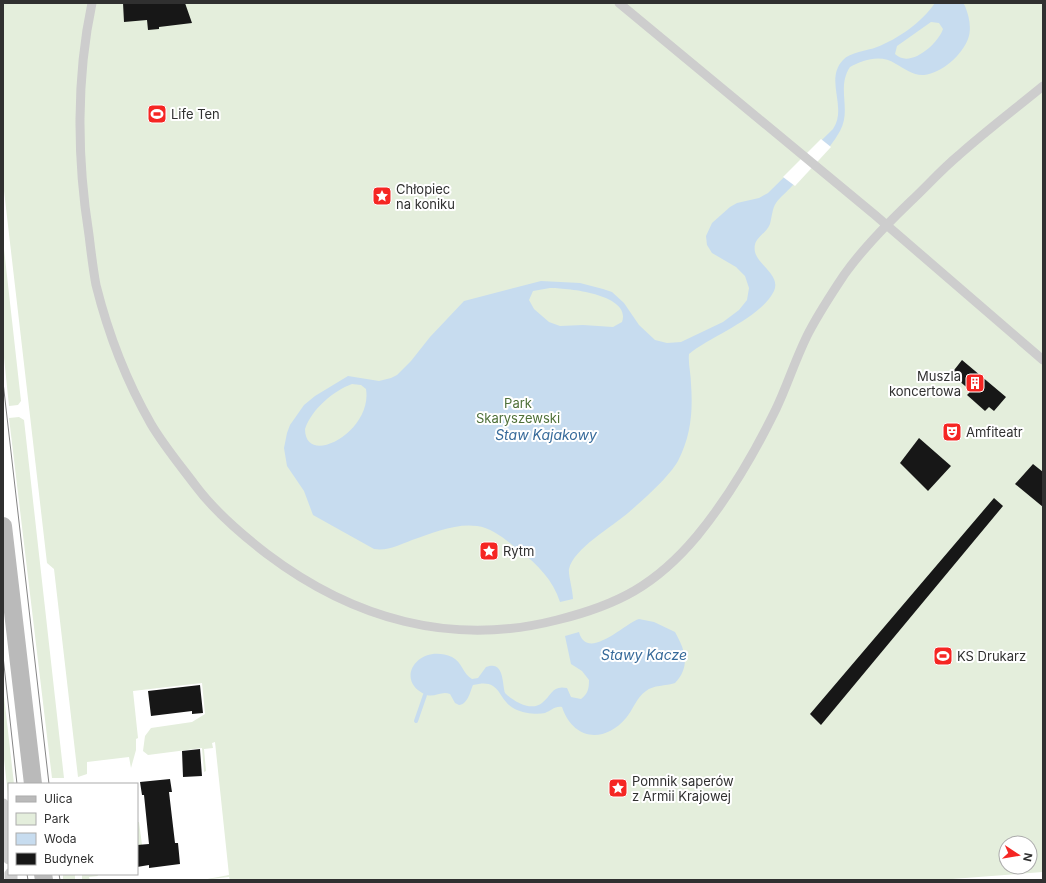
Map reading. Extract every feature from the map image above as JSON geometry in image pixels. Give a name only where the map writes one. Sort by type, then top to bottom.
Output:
[{"type":"main road","points":[[3,526],[33,783]]},
{"type":"street","points":[[92,3],[81,93],[80,128],[85,209],[96,282],[111,332],[137,396],[162,443],[203,495],[244,536],[281,565],[318,588],[348,603],[395,621],[425,626],[477,631],[522,628],[584,613],[635,592],[664,571],[696,538],[733,487],[751,458],[778,404],[809,332],[845,274],[886,225],[956,157],[1043,86]]},
{"type":"street","points":[[619,3],[886,225],[1043,360]]},
{"type":"street","points":[[3,805],[8,849]]},
{"type":"green space","name":"Park Skaryszewski","points":[[3,3],[1043,3],[1043,872],[1038,872],[1038,835],[998,835],[998,875],[1004,875],[939,880],[230,880],[229,877],[202,880],[229,875],[215,742],[212,743],[213,748],[204,749],[206,771],[204,772],[202,748],[148,755],[143,751],[145,736],[151,728],[192,722],[205,714],[202,683],[133,691],[138,738],[136,739],[136,750],[131,768],[129,757],[87,762],[87,774],[78,777],[54,569],[47,563],[3,182]]},
{"type":"green space","points":[[3,240],[21,401],[18,405],[9,406],[3,348]]},
{"type":"green space","points":[[19,417],[24,420],[64,778],[52,778],[9,418]]},
{"type":"green space","points":[[3,687],[14,783],[8,783],[8,795],[3,750]]},
{"type":"green space","points":[[138,822],[139,822],[142,845],[138,845]]},
{"type":"green space","points":[[63,875],[75,875],[75,880],[63,880]]},
{"type":"green space","points":[[82,875],[98,876],[89,877],[90,880],[82,880]]},
{"type":"water","name":"Staw Kajakowy","points":[[935,3],[963,3],[970,22],[969,35],[965,45],[956,57],[944,67],[931,74],[920,75],[913,73],[891,61],[879,58],[867,60],[850,67],[844,83],[845,115],[840,131],[818,160],[778,201],[775,205],[768,228],[757,239],[755,252],[757,257],[772,275],[775,285],[774,291],[768,301],[759,310],[736,326],[689,354],[692,394],[691,414],[686,442],[678,461],[662,481],[648,495],[628,513],[594,538],[572,561],[569,569],[569,575],[573,599],[560,602],[549,580],[532,561],[500,535],[483,527],[469,525],[452,527],[428,534],[394,547],[374,549],[313,515],[304,491],[287,466],[284,448],[290,425],[304,405],[315,396],[348,376],[379,381],[397,375],[464,301],[541,281],[580,283],[612,292],[624,303],[639,325],[655,340],[667,343],[681,342],[723,322],[739,310],[747,300],[749,288],[745,276],[736,267],[712,253],[707,245],[706,236],[712,223],[730,207],[737,203],[759,198],[768,193],[833,129],[837,121],[838,112],[835,85],[836,76],[838,68],[846,57],[885,44],[909,29],[930,10]],"holes":[[[931,22],[939,23],[943,29],[936,41],[930,47],[923,53],[908,59],[901,58],[895,54],[897,46]],[[558,288],[596,294],[617,305],[622,312],[622,322],[613,327],[583,325],[560,326],[549,322],[534,309],[529,300],[533,291]],[[352,384],[361,385],[366,389],[365,405],[359,419],[350,431],[338,440],[326,445],[316,445],[308,440],[305,429],[308,422],[324,402],[345,387]]]},
{"type":"water","name":"Stawy Kacze","points":[[639,619],[654,622],[675,632],[684,652],[685,664],[683,670],[675,683],[646,691],[640,697],[626,718],[608,732],[599,735],[590,735],[581,732],[567,718],[562,707],[557,707],[542,714],[517,710],[510,706],[495,687],[490,684],[483,683],[473,685],[467,700],[459,705],[455,703],[450,694],[447,693],[431,696],[424,694],[415,688],[411,680],[411,672],[414,665],[429,655],[440,654],[455,659],[466,674],[472,679],[478,678],[486,667],[496,667],[501,673],[505,693],[517,702],[528,706],[542,703],[555,689],[562,687],[567,688],[571,697],[581,699],[588,691],[589,680],[582,671],[571,664],[565,636],[579,632],[583,640],[590,643],[598,642],[606,639]]},
{"type":"pier","points":[[821,139],[831,147],[795,186],[783,177]]},
{"type":"building","points":[[123,3],[185,3],[192,23],[159,27],[159,29],[148,30],[147,20],[124,22]]},
{"type":"building","name":"Muszla koncertowa","points":[[962,360],[1006,397],[994,411],[989,407],[985,411],[967,395],[971,391],[951,374]]},
{"type":"building","points":[[919,438],[951,466],[928,491],[900,463]]},
{"type":"building","points":[[1033,464],[1043,472],[1043,507],[1015,484]]},
{"type":"building","points":[[994,498],[1003,506],[821,725],[810,714]]},
{"type":"building","points":[[200,685],[203,713],[192,714],[192,711],[151,716],[148,691]]},
{"type":"building","points":[[200,749],[202,776],[183,777],[182,751]]},
{"type":"building","points":[[170,779],[172,792],[169,792],[175,843],[178,843],[180,864],[149,868],[149,865],[138,867],[138,845],[149,844],[144,795],[142,795],[140,782]]},
{"type":"waterway","points":[[416,721],[425,695]]},
{"type":"tram line","points":[[3,382],[49,783]]},
{"type":"tram line","points":[[3,656],[17,783]]},
{"type":"tram line","points":[[27,875],[28,880]]},
{"type":"tram line","points":[[59,875],[60,880]]},
{"type":"place","name":"Life Ten","points":[[157,114]]},
{"type":"place","name":"Chłopiec na koniku","points":[[382,196]]},
{"type":"place","name":"Muszla koncertowa","points":[[975,383]]},
{"type":"place","name":"Amfiteatr","points":[[952,432]]},
{"type":"place","name":"Rytm","points":[[489,551]]},
{"type":"place","name":"KS Drukarz","points":[[943,656]]},
{"type":"place","name":"Pomnik saperów z Armii Krajowej","points":[[618,788]]}]
